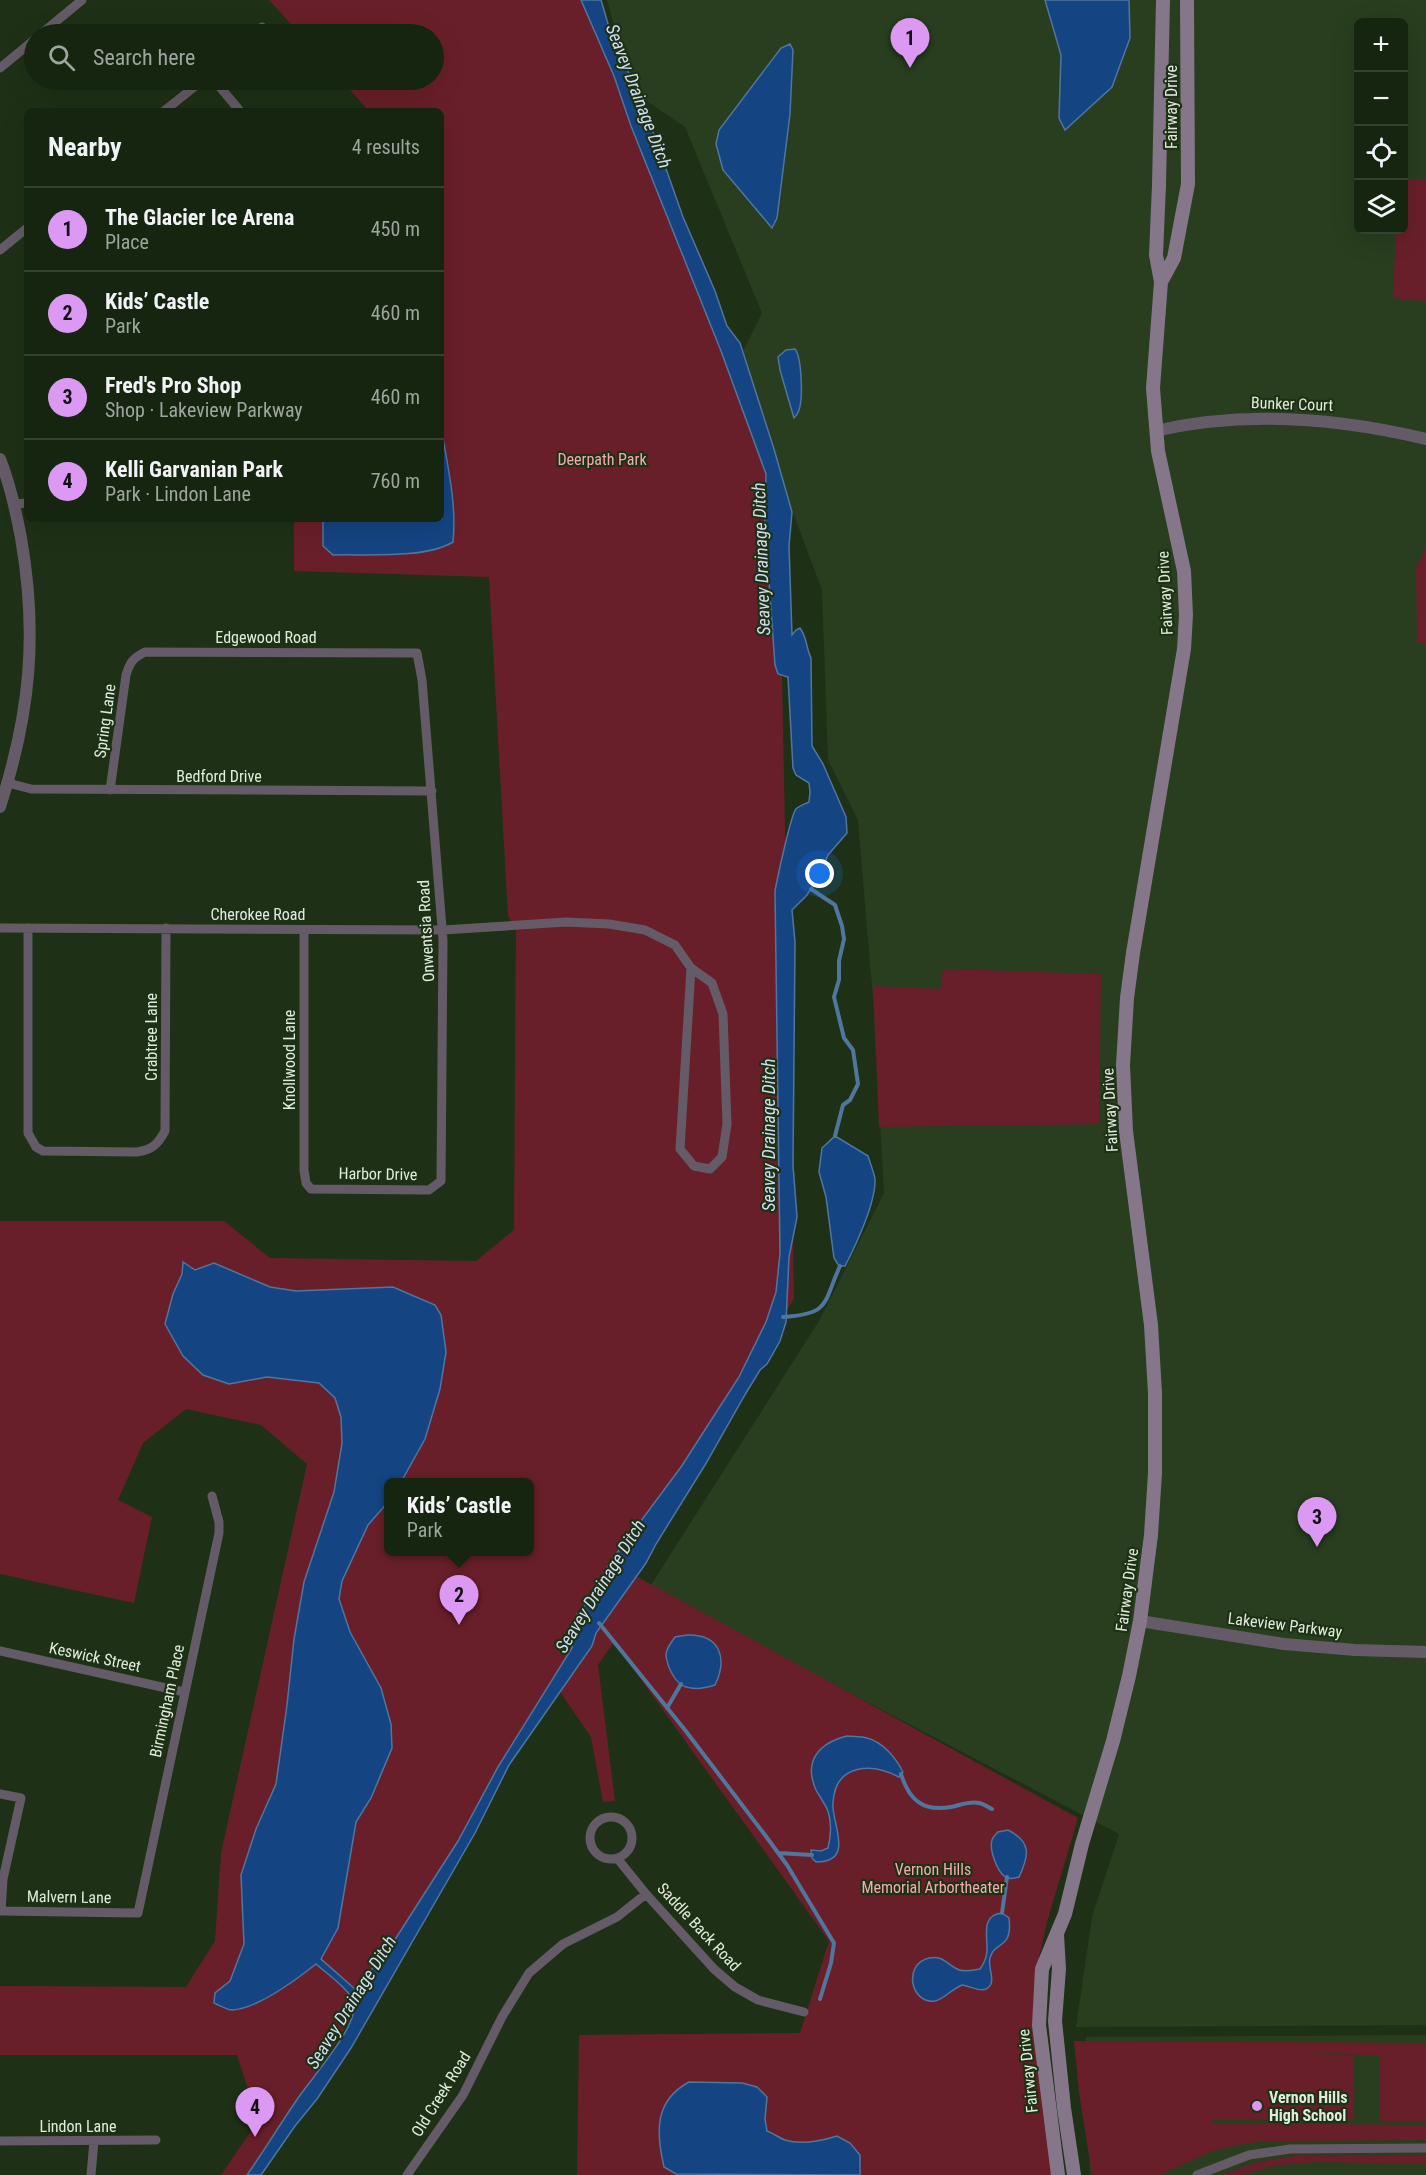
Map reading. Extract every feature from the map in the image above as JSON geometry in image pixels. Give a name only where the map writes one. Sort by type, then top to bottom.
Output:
[{"type":"main road","name":"Fairway Drive","points":[[1058,2175],[1044,2076],[1039,2008],[1042,1969],[1065,1914],[1129,1676],[1140,1621],[1151,1535],[1155,1473],[1155,1393],[1151,1326],[1126,1131],[1123,1065],[1127,998],[1134,943],[1184,649],[1186,615],[1184,571],[1166,493],[1156,431],[1154,379],[1161,282],[1156,255],[1160,185],[1163,0]]},
{"type":"main road","name":"Fairway Drive","points":[[1161,282],[1174,258],[1188,184],[1187,0]]},
{"type":"main road","name":"Fairway Drive","points":[[1057,1930],[1059,1969],[1055,2021],[1074,2175]]},
{"type":"street","points":[[53,24],[82,0]]},
{"type":"street","points":[[0,68],[24,48]]},
{"type":"street","points":[[168,108],[190,90]]},
{"type":"street","points":[[222,90],[237,108]]},
{"type":"street","points":[[0,250],[24,230]]},
{"type":"street","name":"Bunker Court","points":[[1156,431],[1234,420],[1275,418],[1346,423],[1426,439]]},
{"type":"street","points":[[0,459],[21,504],[31,640],[23,718],[0,807]]},
{"type":"street","name":"Edgewood Road","points":[[134,657],[145,652],[398,652]]},
{"type":"street","name":"Onwentsia Road","points":[[398,652],[417,653],[422,680],[432,791],[443,930],[441,1181]]},
{"type":"street","name":"Spring Lane","points":[[110,790],[126,675],[129,663],[134,657]]},
{"type":"street","name":"Bedford Drive","points":[[8,783],[31,789],[432,791]]},
{"type":"street","name":"Cherokee Road","points":[[0,928],[443,930],[566,922],[609,924],[645,930],[675,945],[691,968],[712,983],[723,1014],[727,1124],[722,1157],[710,1168],[694,1166],[680,1149],[691,968]]},
{"type":"street","name":"Crabtree Lane","points":[[28,928],[28,1133],[36,1147],[43,1151],[137,1152],[146,1151],[158,1144],[165,1131],[166,928]]},
{"type":"street","name":"Knollwood Lane","points":[[304,930],[304,1170],[306,1183],[311,1189]]},
{"type":"street","name":"Harbor Drive","points":[[311,1189],[429,1190],[441,1181]]},
{"type":"street","name":"Birmingham Place","points":[[138,1913],[219,1533],[219,1522],[212,1496]]},
{"type":"street","name":"Lakeview Parkway","points":[[1140,1621],[1284,1644],[1355,1650],[1426,1652]]},
{"type":"street","name":"Keswick Street","points":[[0,1652],[184,1692]]},
{"type":"street","points":[[0,1794],[21,1798],[3,1879],[0,1911]]},
{"type":"street","name":"Saddle Back Road","points":[[617,1817],[629,1824],[632,1831],[632,1845],[628,1851],[617,1858],[602,1857],[592,1847],[590,1834],[592,1827],[603,1818],[617,1817]]},
{"type":"street","name":"Saddle Back Road","points":[[617,1858],[646,1894],[714,1969],[735,1987],[758,2000],[804,2012]]},
{"type":"street","name":"Old Creek Road","points":[[407,2175],[463,2094],[514,1995],[529,1973],[563,1944],[617,1917],[646,1894]]},
{"type":"street","name":"Malvern Lane","points":[[0,1911],[138,1913]]},
{"type":"street","name":"Lindon Lane","points":[[0,2141],[156,2140]]},
{"type":"street","points":[[91,2175],[94,2141]]},
{"type":"street","points":[[1197,2175],[1249,2155],[1290,2149],[1426,2148]]},
{"type":"shaded area","points":[[607,0],[1426,0],[1426,2025],[1076,2027],[1092,1917],[1119,1834],[649,1588],[819,1321],[884,1193],[874,1010],[858,820],[828,760],[822,590],[737,363],[762,313],[685,127],[632,91]]},
{"type":"shaded area","name":"Vernon Hills High School","points":[[1426,2035],[1426,2175],[1090,2175],[1086,2037]]},
{"type":"green space","name":"Deerpath Park","points":[[269,0],[595,0],[778,467],[794,1298],[708,1450],[627,1571],[1078,1818],[1047,1922],[1039,1957],[1034,1999],[1054,2175],[577,2175],[579,2035],[800,2033],[829,1941],[614,1642],[598,1665],[615,1801],[603,1802],[591,1737],[556,1686],[254,2175],[221,2175],[258,2121],[237,2055],[0,2055],[0,1986],[186,1987],[215,1941],[221,1853],[307,1464],[261,1425],[186,1409],[143,1443],[118,1500],[152,1517],[134,1603],[0,1574],[0,1221],[224,1221],[270,1258],[476,1261],[514,1230],[516,929],[508,916],[489,577],[294,571],[294,522],[444,522],[444,108],[366,108],[350,90],[444,90],[444,24],[291,24]]},
{"type":"green space","points":[[1408,179],[1426,179],[1426,301],[1393,298],[1396,234],[1408,234]]},
{"type":"green space","points":[[1426,548],[1426,643],[1417,643],[1416,567]]},
{"type":"green space","points":[[943,969],[1101,974],[1099,1124],[879,1127],[873,986],[940,989]]},
{"type":"green space","name":"Vernon Hills High School","points":[[1074,2041],[1426,2043],[1426,2121],[1380,2121],[1379,2055],[1300,2054],[1354,2056],[1354,2119],[1213,2119],[1212,2123],[1426,2125],[1426,2140],[1248,2143],[1212,2151],[1160,2175],[1092,2175],[1079,2092]]},
{"type":"green space","points":[[1294,2156],[1426,2156],[1426,2164],[1318,2162],[1278,2165],[1241,2175],[1221,2175],[1258,2162]]},
{"type":"water","name":"Seavey Drainage Ditch","points":[[581,0],[601,0],[611,34],[645,109],[683,217],[715,291],[727,326],[740,343],[792,512],[789,546],[792,635],[800,628],[811,658],[812,746],[823,764],[846,817],[847,833],[828,855],[818,878],[807,895],[792,910],[795,942],[793,1165],[797,1217],[789,1257],[786,1322],[780,1341],[767,1364],[760,1370],[746,1393],[646,1563],[596,1633],[592,1646],[509,1765],[475,1833],[351,2048],[261,2175],[247,2175],[296,2101],[341,2040],[353,2014],[354,2004],[349,1994],[316,1964],[253,2005],[232,2010],[214,2003],[215,1993],[230,1981],[244,1944],[241,1875],[256,1829],[276,1784],[294,1639],[304,1582],[334,1492],[342,1443],[341,1417],[335,1398],[319,1383],[267,1377],[229,1384],[203,1375],[183,1356],[165,1324],[173,1294],[182,1274],[183,1262],[195,1270],[214,1263],[270,1287],[296,1291],[393,1287],[435,1305],[441,1315],[446,1352],[440,1389],[425,1439],[403,1478],[384,1478],[384,1507],[368,1525],[342,1581],[339,1599],[350,1632],[381,1688],[391,1724],[392,1748],[371,1798],[356,1822],[338,1928],[321,1959],[355,1989],[389,1949],[458,1841],[498,1767],[572,1648],[577,1614],[591,1599],[609,1564],[681,1467],[739,1377],[766,1322],[776,1292],[780,1253],[775,891],[794,814],[797,808],[809,802],[809,783],[796,775],[793,768],[788,677],[778,674],[775,665],[765,525],[766,474],[721,351],[631,126],[614,76]]},
{"type":"water","points":[[1045,0],[1129,0],[1130,38],[1112,87],[1065,130],[1059,118],[1061,55]]},
{"type":"water","points":[[790,44],[793,50],[790,114],[777,218],[772,228],[723,170],[716,144],[719,130],[781,48]]},
{"type":"water","points":[[795,349],[799,361],[801,388],[799,410],[794,418],[778,357],[786,350]]},
{"type":"water","points":[[444,444],[453,498],[453,542],[427,551],[395,554],[333,555],[323,546],[323,522],[444,522]]},
{"type":"water","points":[[835,1136],[868,1156],[875,1179],[869,1211],[845,1266],[839,1266],[834,1258],[826,1197],[819,1172],[822,1148]]},
{"type":"water","points":[[687,1635],[707,1639],[714,1643],[718,1650],[721,1666],[715,1685],[701,1688],[686,1687],[672,1674],[666,1655],[667,1650],[675,1637]]},
{"type":"water","points":[[847,1736],[865,1737],[878,1743],[893,1756],[903,1772],[899,1777],[878,1770],[857,1770],[840,1780],[835,1790],[833,1803],[839,1840],[838,1849],[835,1856],[816,1862],[812,1858],[811,1850],[821,1851],[828,1848],[831,1825],[828,1811],[812,1780],[811,1770],[816,1755],[821,1749]]},
{"type":"water","points":[[1008,1830],[1021,1839],[1025,1845],[1025,1862],[1019,1877],[1006,1877],[994,1860],[992,1840],[998,1832]]},
{"type":"water","points":[[1002,1913],[1009,1918],[1010,1928],[1006,1940],[992,1952],[990,1966],[992,1979],[989,1986],[980,1990],[962,1985],[935,2001],[926,2000],[920,1996],[915,1990],[913,1975],[915,1968],[929,1958],[944,1960],[960,1970],[980,1969],[987,1952],[988,1922],[995,1915]]},
{"type":"water","points":[[689,2082],[742,2083],[757,2087],[767,2097],[765,2119],[767,2131],[785,2140],[798,2142],[818,2141],[837,2136],[850,2143],[860,2155],[860,2175],[676,2174],[664,2167],[659,2130],[660,2118],[669,2098]]},
{"type":"waterway","points":[[811,889],[835,905],[844,939],[839,961],[839,980],[834,997],[844,1038],[853,1050],[858,1084],[850,1100],[843,1105],[835,1136]]},
{"type":"waterway","points":[[783,1317],[810,1313],[818,1309],[827,1298],[840,1266]]},
{"type":"waterway","name":"Seavey Drainage Ditch","points":[[599,1623],[765,1835],[787,1865],[834,1943],[831,1963],[820,1999]]},
{"type":"waterway","points":[[667,1708],[681,1684]]},
{"type":"waterway","points":[[901,1774],[908,1791],[925,1806],[941,1808],[975,1803],[992,1809]]},
{"type":"waterway","points":[[778,1853],[812,1855]]},
{"type":"waterway","points":[[1002,1913],[1007,1877]]},
{"type":"place","name":"The Glacier Ice Arena","points":[[910,68]]},
{"type":"place","name":"Fred's Pro Shop","points":[[1317,1547]]},
{"type":"place","name":"Kids’ Castle","points":[[459,1625]]},
{"type":"place","name":"Vernon Hills High School","points":[[1257,2106]]},
{"type":"place","name":"Kelli Garvanian Park","points":[[255,2137]]},
{"type":"park label","name":"Vernon Hills Memorial Arbortheater","points":[[933,1878]]}]
